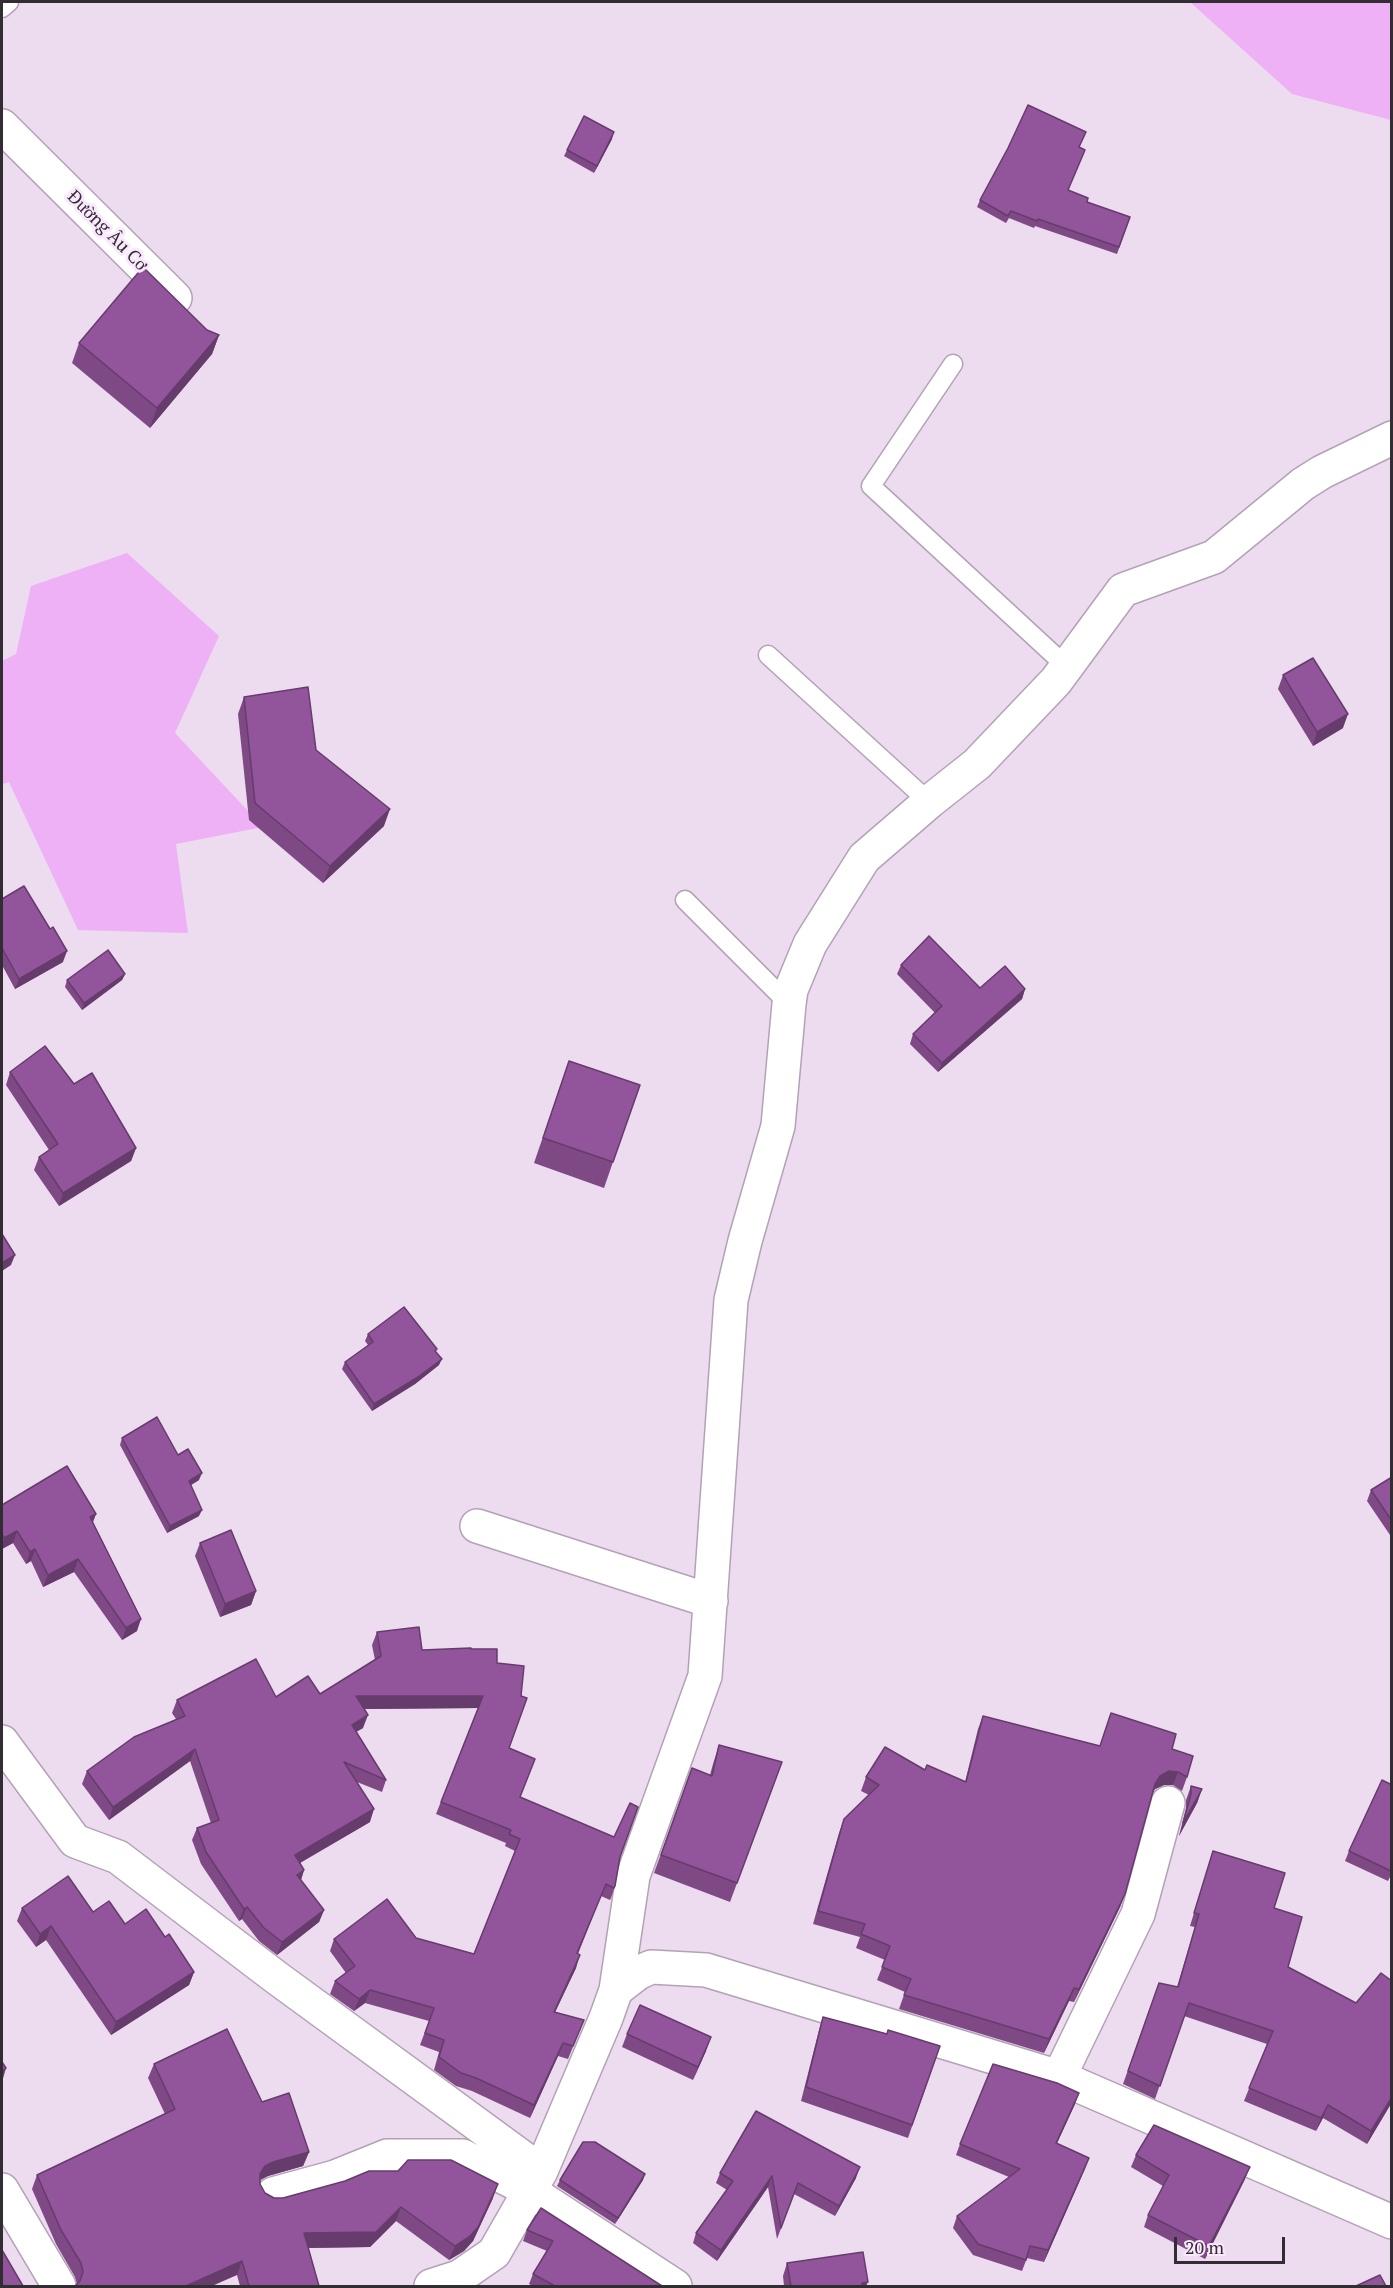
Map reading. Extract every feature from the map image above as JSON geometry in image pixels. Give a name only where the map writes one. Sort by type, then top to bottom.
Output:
[{"type":"street","name":"Đường Âu Cơ","points":[[2,126],[196,320]]},
{"type":"street","points":[[431,2286],[459,2277],[494,2253],[535,2181],[616,1990],[633,1876],[705,1676],[730,1300],[778,1126],[789,1004],[810,944],[864,858],[977,764],[1067,667],[1123,590],[1214,557],[1303,484],[1322,472],[1392,438]]},
{"type":"street","points":[[477,1526],[711,1601]]},
{"type":"street","points":[[2,1742],[75,1841],[118,1857],[277,1978],[535,2181],[675,2286]]},
{"type":"street","points":[[1059,2077],[1138,1914],[1168,1803]]},
{"type":"street","points":[[616,1990],[638,1973],[651,1967],[706,1970],[1059,2077],[1392,2222]]},
{"type":"street","points":[[273,2194],[335,2177],[387,2156],[463,2156],[535,2181]]},
{"type":"street","points":[[2,2190],[55,2281]]},
{"type":"lane","points":[[2,8],[9,2]]},
{"type":"lane","points":[[953,364],[871,486],[1067,667]]},
{"type":"lane","points":[[768,655],[929,802]]},
{"type":"lane","points":[[684,900],[789,1004]]},
{"type":"shaded area","points":[[1190,2],[1391,2],[1391,120],[1292,94]]},
{"type":"shaded area","points":[[127,553],[219,636],[175,733],[263,827],[176,844],[188,933],[78,930],[9,782],[2,784],[2,661],[16,654],[31,586]]},
{"type":"building","points":[[1028,105],[1086,132],[1079,147],[1085,150],[1068,190],[1088,198],[1087,202],[1130,217],[1119,247],[1011,211],[1008,216],[980,200]]},
{"type":"building","points":[[584,116],[614,132],[597,166],[567,150]]},
{"type":"building","points":[[143,267],[207,330],[219,335],[157,408],[79,343]]},
{"type":"building","points":[[1313,658],[1348,714],[1317,732],[1283,675]]},
{"type":"building","points":[[308,687],[316,750],[390,809],[330,866],[255,803],[244,697]]},
{"type":"building","points":[[24,886],[50,929],[53,927],[67,951],[19,979],[2,948],[2,899]]},
{"type":"building","points":[[929,936],[980,988],[1005,966],[1025,989],[942,1063],[913,1034],[942,1006],[901,965]]},
{"type":"building","points":[[108,950],[125,974],[84,1003],[67,980]]},
{"type":"building","points":[[45,1046],[74,1084],[92,1073],[136,1148],[63,1193],[39,1157],[58,1144],[10,1072]]},
{"type":"building","points":[[569,1061],[640,1085],[613,1162],[543,1138]]},
{"type":"building","points":[[2,1234],[15,1255],[2,1263]]},
{"type":"building","points":[[404,1307],[437,1349],[435,1351],[442,1359],[374,1404],[345,1362],[373,1342],[368,1334]]},
{"type":"building","points":[[157,1417],[178,1455],[188,1449],[202,1473],[189,1481],[202,1510],[170,1526],[122,1438]]},
{"type":"building","points":[[67,1466],[96,1514],[90,1517],[141,1619],[126,1628],[78,1559],[48,1575],[35,1549],[30,1552],[17,1531],[4,1538],[2,1534],[2,1505]]},
{"type":"building","points":[[1392,1477],[1392,1521],[1371,1490]]},
{"type":"building","points":[[231,1530],[256,1591],[225,1604],[200,1543]]},
{"type":"building","points":[[419,1627],[422,1650],[497,1649],[497,1663],[524,1666],[521,1696],[527,1698],[509,1748],[535,1759],[520,1797],[614,1837],[630,1803],[638,1807],[620,1857],[615,1886],[614,1888],[606,1884],[577,1953],[580,1955],[554,2012],[584,2020],[573,2046],[563,2043],[534,2105],[461,2073],[439,2057],[444,2040],[425,2033],[434,2008],[370,1990],[359,1999],[335,1981],[355,1966],[334,1939],[387,1899],[416,1938],[474,1954],[520,1839],[509,1834],[511,1830],[441,1802],[483,1696],[356,1696],[368,1715],[352,1725],[386,1780],[344,1762],[374,1809],[295,1855],[304,1870],[297,1875],[324,1910],[282,1942],[264,1928],[247,1907],[244,1909],[206,1852],[197,1828],[219,1820],[195,1749],[113,1807],[87,1771],[134,1737],[185,1716],[177,1700],[256,1659],[276,1697],[308,1676],[320,1694],[381,1656],[377,1632]]},
{"type":"building","points":[[1111,1713],[1176,1734],[1172,1749],[1193,1756],[1187,1777],[1178,1772],[1169,1771],[1160,1776],[1155,1784],[1125,1894],[1079,1989],[1074,1988],[1049,2039],[904,1995],[911,1979],[882,1967],[890,1946],[861,1934],[865,1924],[818,1911],[844,1819],[879,1785],[866,1777],[885,1747],[925,1770],[927,1765],[966,1782],[983,1716],[1100,1746]]},
{"type":"building","points":[[719,1745],[782,1762],[737,1883],[661,1855],[692,1768],[712,1776]]},
{"type":"building","points":[[1382,1780],[1392,1785],[1391,1871],[1349,1851]]},
{"type":"building","points":[[1191,1786],[1202,1789],[1183,1823],[1191,1794]]},
{"type":"building","points":[[1213,1851],[1285,1873],[1274,1908],[1302,1917],[1288,1967],[1356,2003],[1381,1973],[1392,1981],[1392,2097],[1371,2131],[1328,2105],[1321,2118],[1249,2088],[1273,2031],[1189,2003],[1160,2086],[1128,2071],[1159,1983],[1178,1987],[1199,1914],[1194,1913]]},
{"type":"building","points":[[68,1876],[93,1912],[109,1901],[125,1924],[146,1909],[165,1937],[169,1934],[194,1972],[116,2022],[51,1926],[40,1934],[22,1908]]},
{"type":"building","points":[[640,2005],[711,2037],[698,2067],[627,2034]]},
{"type":"building","points":[[823,2017],[887,2034],[888,2030],[940,2046],[912,2125],[806,2087]]},
{"type":"building","points":[[227,2029],[262,2102],[289,2093],[309,2152],[265,2166],[260,2174],[260,2184],[265,2193],[274,2198],[283,2198],[345,2181],[369,2171],[398,2171],[408,2160],[451,2160],[498,2184],[478,2227],[470,2236],[455,2246],[401,2207],[376,2232],[304,2233],[319,2286],[249,2286],[242,2261],[186,2286],[75,2286],[80,2281],[83,2272],[81,2263],[61,2230],[37,2175],[175,2109],[154,2064]]},
{"type":"building","points":[[993,2064],[1057,2083],[1079,2093],[1056,2143],[1089,2158],[1048,2250],[1030,2246],[1026,2260],[978,2244],[957,2216],[1020,2169],[960,2144]]},
{"type":"building","points":[[756,2111],[860,2167],[839,2206],[798,2183],[781,2228],[772,2176],[721,2250],[696,2233],[733,2181],[720,2173]]},
{"type":"building","points":[[1154,2125],[1250,2167],[1209,2246],[1148,2215],[1169,2175],[1136,2155]]},
{"type":"building","points":[[583,2142],[595,2142],[645,2174],[618,2218],[560,2180]]},
{"type":"building","points":[[541,2208],[662,2286],[555,2286],[533,2274],[553,2241],[527,2230]]},
{"type":"building","points":[[2,2250],[23,2286],[2,2286]]},
{"type":"building","points":[[863,2252],[868,2282],[862,2283],[862,2286],[791,2286],[787,2263]]},
{"type":"building","points":[[1380,2275],[1386,2286],[1356,2286]]}]
